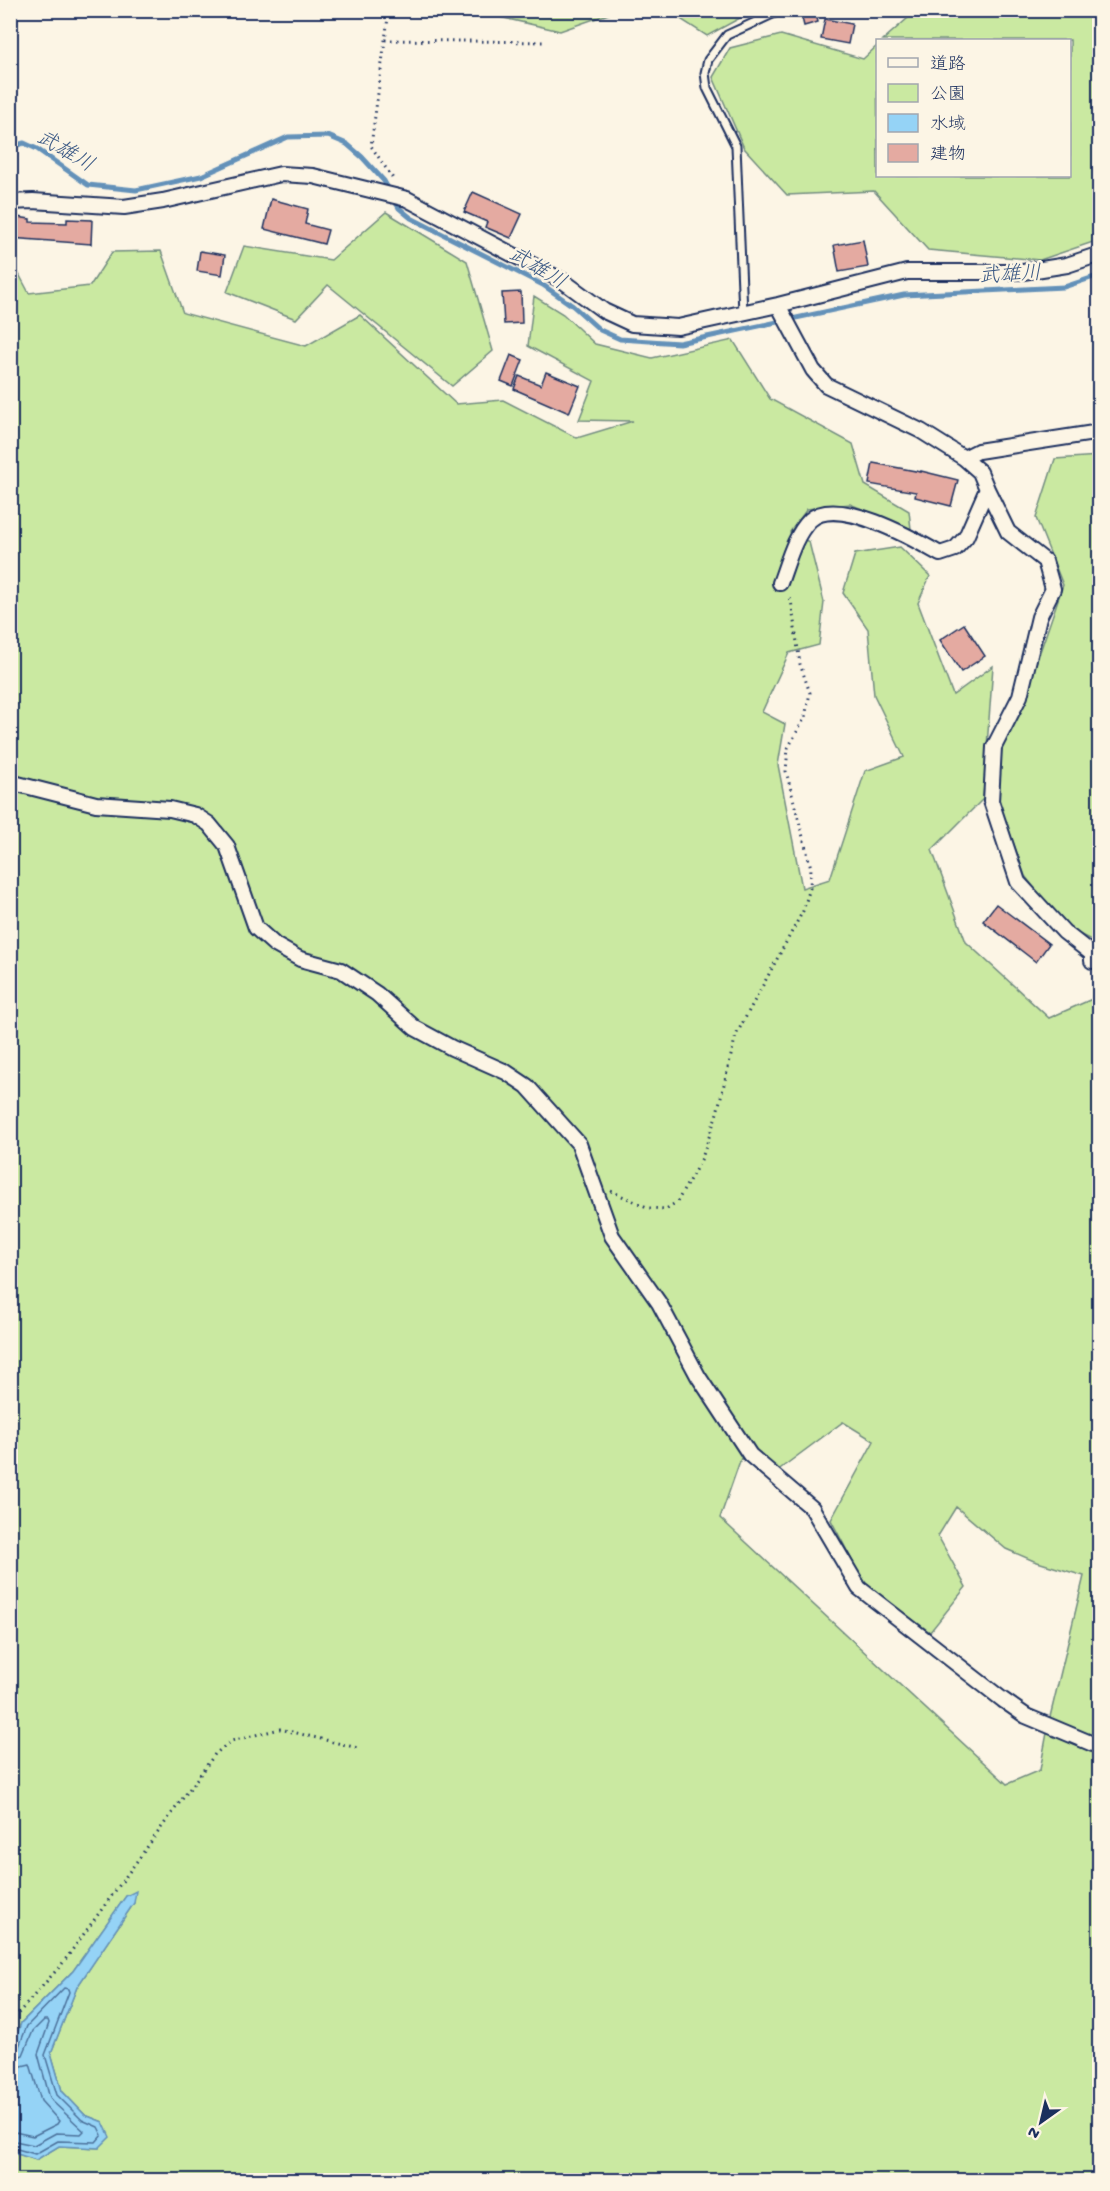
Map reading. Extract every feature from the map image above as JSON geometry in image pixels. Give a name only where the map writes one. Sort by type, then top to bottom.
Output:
[{"type":"street","points":[[10,202],[33,201],[124,207],[163,201],[281,174],[313,176],[407,198],[563,282],[604,311],[632,324],[678,327],[778,305],[907,272],[1023,272],[1067,265],[1100,254]]},
{"type":"street","points":[[778,305],[813,370],[826,385],[921,431],[964,458],[980,472],[1008,532],[1045,561],[1053,589],[1038,617],[1020,696],[994,747],[991,801],[1018,882],[1064,932],[1092,954],[1092,961]]},
{"type":"street","points":[[964,458],[978,451],[1100,432]]},
{"type":"street","points":[[780,583],[795,542],[811,520],[820,514],[839,512],[862,517],[940,554],[955,549],[966,537],[987,489]]},
{"type":"street","points":[[10,782],[96,804],[170,808],[195,815],[209,824],[227,846],[256,928],[275,945],[300,959],[341,970],[377,994],[415,1028],[452,1048],[506,1072],[527,1086],[579,1144],[612,1236],[659,1303],[698,1376],[750,1455],[812,1508],[859,1588],[1026,1716],[1100,1747]]},
{"type":"lane","points":[[743,313],[736,146],[707,88],[705,73],[708,60],[727,35],[775,13]]},
{"type":"path","points":[[389,10],[371,146],[407,198]]},
{"type":"path","points":[[385,40],[546,42]]},
{"type":"path","points":[[593,1178],[608,1189],[649,1208],[666,1209],[677,1202],[702,1158],[717,1113],[736,1035],[803,911],[810,888],[811,868],[786,771],[788,748],[805,717],[810,693],[800,664],[792,600],[780,583]]},
{"type":"path","points":[[10,2029],[15,2018],[62,1964],[215,1754],[231,1741],[280,1729],[358,1749]]},
{"type":"green space","points":[[753,10],[707,36],[668,11]]},
{"type":"green space","points":[[492,11],[617,11],[560,31],[495,16]]},
{"type":"green space","points":[[906,11],[1099,11],[1099,240],[1040,260],[928,250],[874,191],[787,195],[744,148],[713,77],[730,48],[781,35],[863,59],[876,47],[876,177],[1071,177],[1071,39],[884,39],[908,18]]},
{"type":"green space","points":[[386,212],[467,261],[493,351],[452,386],[328,285],[296,319],[227,292],[244,246],[331,260]]},
{"type":"green space","points":[[161,251],[183,313],[306,346],[360,315],[456,404],[503,400],[577,438],[633,421],[579,420],[594,381],[528,346],[534,296],[563,314],[595,344],[652,358],[733,340],[770,399],[853,444],[865,485],[909,511],[911,529],[850,504],[807,509],[790,532],[809,542],[824,602],[819,645],[789,653],[762,712],[785,724],[778,765],[802,888],[830,879],[865,771],[904,757],[874,695],[868,629],[843,593],[855,554],[900,547],[930,576],[918,603],[953,695],[993,666],[983,799],[932,850],[966,942],[1049,1018],[1099,996],[1099,2180],[11,2180],[11,2152],[36,2160],[59,2146],[99,2148],[103,2122],[85,2115],[62,2091],[51,2053],[77,1987],[134,1903],[126,1896],[73,1971],[21,2023],[11,2053],[11,259],[29,293],[90,286],[112,252]],"holes":[[[843,1422],[874,1441],[831,1520],[865,1585],[930,1632],[966,1587],[938,1536],[956,1507],[1006,1549],[1034,1561],[1084,1576],[1050,1717],[1040,1770],[1007,1784],[720,1518],[741,1458],[777,1471]]]},
{"type":"green space","points":[[1099,456],[1099,944],[1065,927],[1025,876],[998,799],[999,752],[1018,716],[1063,585],[1036,518],[1055,459]]},
{"type":"water","points":[[136,1891],[134,1903],[77,1987],[51,2053],[62,2091],[85,2115],[103,2122],[110,2137],[99,2148],[59,2146],[36,2160],[11,2152],[11,2053],[21,2023],[73,1971],[126,1896]]},
{"type":"building","points":[[800,10],[815,10],[818,22],[804,26]]},
{"type":"building","points":[[825,19],[852,24],[848,44],[821,39]]},
{"type":"building","points":[[473,192],[522,214],[511,238],[485,227],[487,222],[464,212]]},
{"type":"building","points":[[271,199],[308,209],[305,224],[328,230],[324,244],[264,229]]},
{"type":"building","points":[[10,216],[30,219],[30,222],[67,223],[67,219],[92,220],[91,244],[10,238]]},
{"type":"building","points":[[863,240],[868,267],[839,272],[834,245]]},
{"type":"building","points":[[200,251],[225,255],[222,275],[197,271]]},
{"type":"building","points":[[521,292],[522,323],[504,324],[502,293]]},
{"type":"building","points":[[511,355],[523,360],[513,386],[501,381]]},
{"type":"building","points":[[546,372],[580,386],[569,413],[514,389],[519,376],[541,385]]},
{"type":"building","points":[[873,463],[958,480],[951,506],[915,497],[916,492],[869,484]]},
{"type":"building","points":[[964,624],[985,656],[961,672],[940,640]]},
{"type":"building","points":[[996,904],[1049,944],[1036,962],[983,921]]},
{"type":"waterway","name":"武雄川","points":[[10,147],[24,143],[37,149],[88,185],[136,190],[201,176],[288,137],[328,136],[347,144],[362,157],[384,181],[399,208],[411,218],[543,285],[573,306],[600,330],[620,339],[679,343],[904,295],[1064,287],[1100,275]]}]
